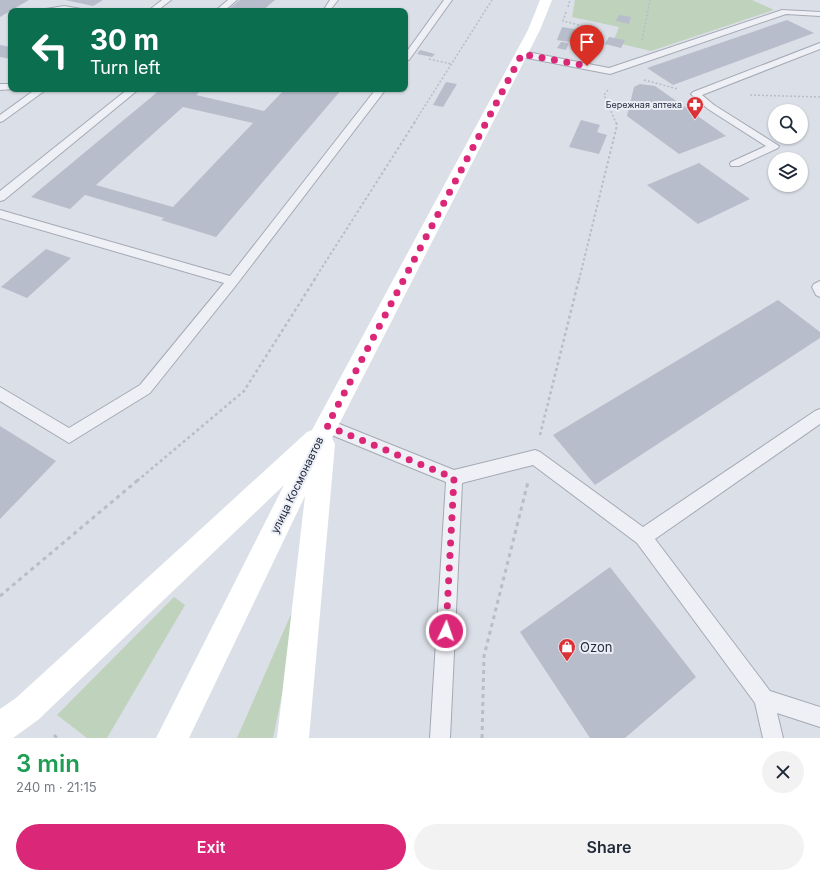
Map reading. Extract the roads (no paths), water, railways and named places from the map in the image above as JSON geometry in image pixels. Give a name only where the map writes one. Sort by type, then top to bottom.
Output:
[{"type":"main road","name":"улица Космонавтов","points":[[172,738],[326,428],[522,54],[534,30],[546,0]]},
{"type":"main road","points":[[0,728],[27,709],[326,428]]},
{"type":"main road","points":[[293,738],[326,428]]},
{"type":"lane","points":[[156,8],[167,0]]},
{"type":"lane","points":[[223,8],[233,0]]},
{"type":"lane","points":[[328,8],[334,0]]},
{"type":"lane","points":[[408,55],[416,46],[448,0]]},
{"type":"lane","points":[[522,54],[610,71],[785,12],[820,14]]},
{"type":"lane","points":[[735,164],[774,146],[711,107],[696,94],[820,46]]},
{"type":"lane","points":[[25,92],[31,97]]},
{"type":"lane","points":[[0,119],[38,92]]},
{"type":"lane","points":[[0,197],[130,92]]},
{"type":"lane","points":[[0,393],[69,436],[145,389],[233,281],[380,92]]},
{"type":"lane","points":[[3,218],[233,281]]},
{"type":"lane","points":[[820,286],[818,287],[820,292]]},
{"type":"lane","points":[[642,538],[820,416]]},
{"type":"lane","points":[[326,428],[454,478],[535,457],[642,538],[764,699],[773,738]]},
{"type":"lane","points":[[440,738],[454,478]]},
{"type":"lane","points":[[764,699],[820,717]]},
{"type":"place","name":"Бережная аптека","points":[[695,120]]},
{"type":"place","name":"Ozon","points":[[567,662]]}]
